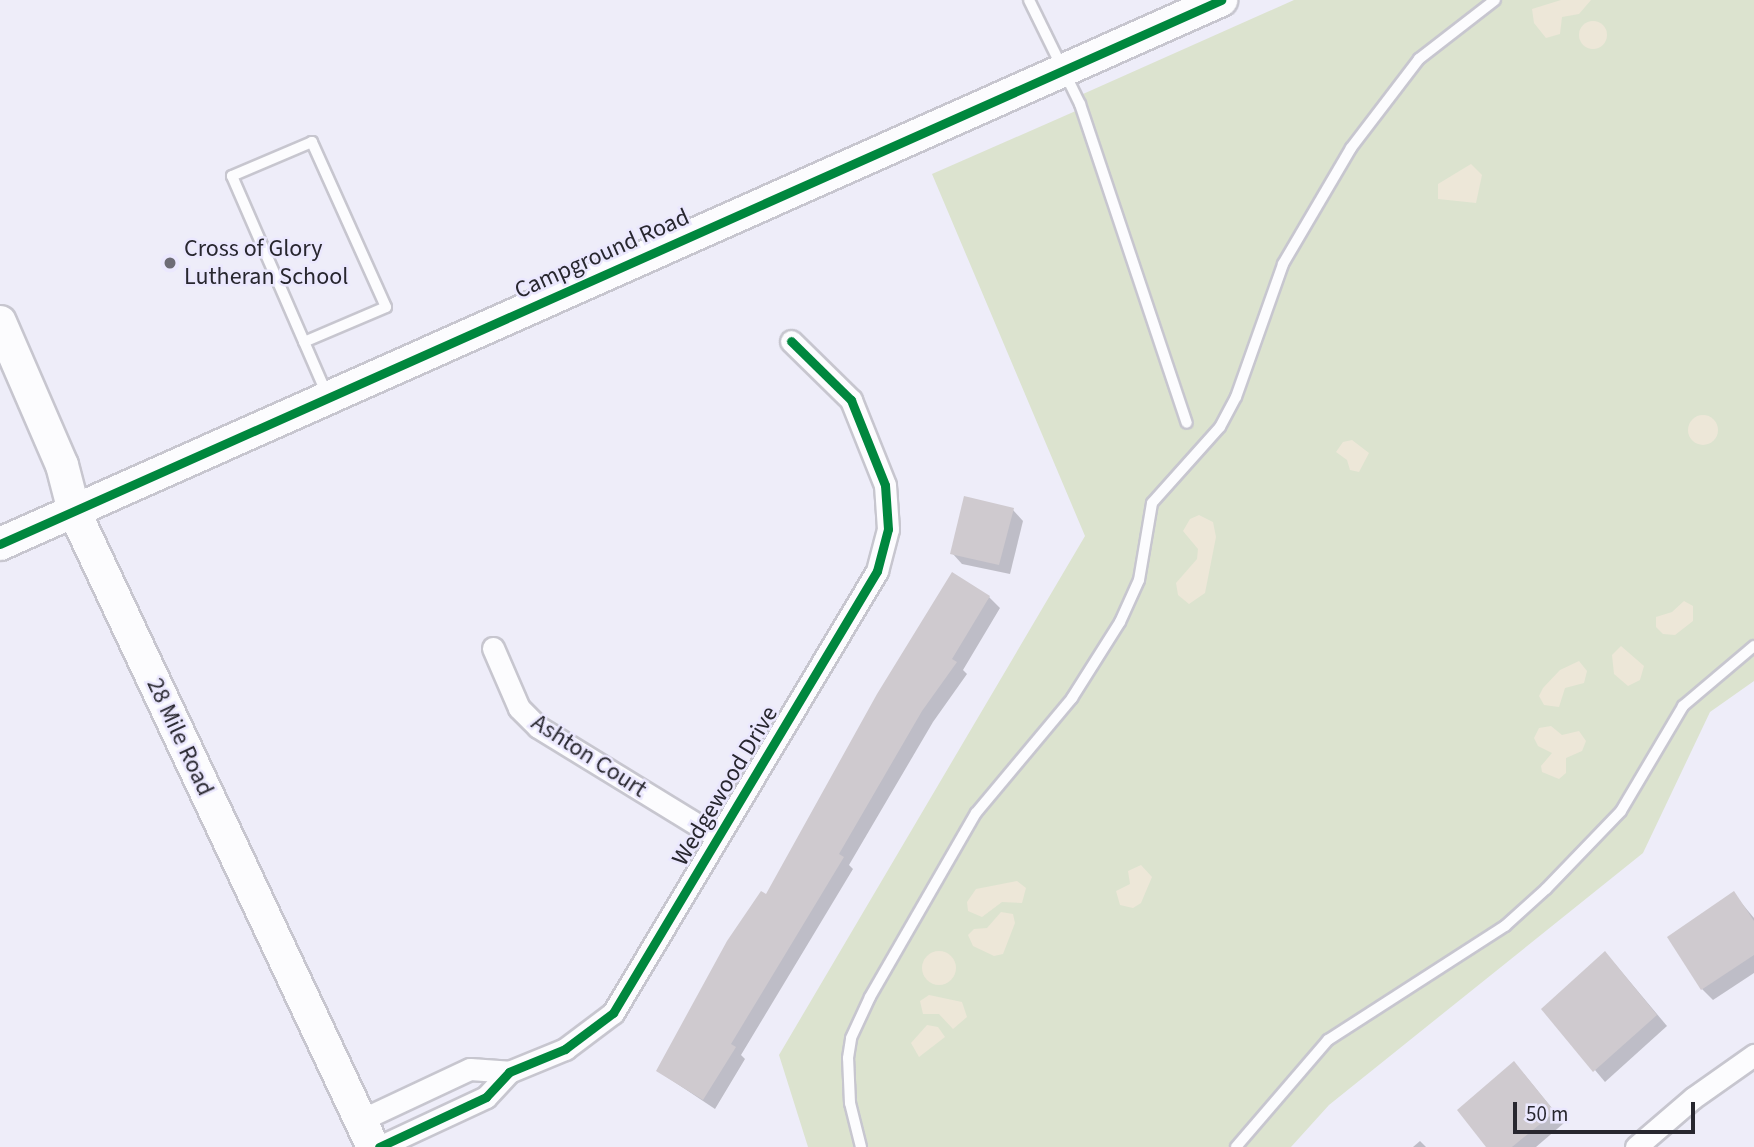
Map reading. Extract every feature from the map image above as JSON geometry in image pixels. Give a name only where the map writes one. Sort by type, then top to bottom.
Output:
[{"type":"street","name":"Campground Road","points":[[0,544],[1220,0]]},
{"type":"street","name":"28 Mile Road","points":[[0,322],[62,466],[74,511],[367,1134]]},
{"type":"street","name":"Wedgewood Drive","points":[[379,1147],[486,1097],[509,1072],[565,1049],[612,1013],[651,955],[716,836],[877,571],[888,529],[885,485],[851,400],[792,341]]},
{"type":"street","name":"Ashton Court","points":[[493,648],[519,708],[538,727],[716,836]]},
{"type":"street","points":[[1636,1147],[1693,1098],[1754,1055]]},
{"type":"street","name":"Wedgewood Drive","points":[[367,1134],[470,1069],[509,1072]]},
{"type":"lane","points":[[1029,0],[1064,69],[1127,233],[1187,423]]},
{"type":"lane","points":[[861,1147],[850,1103],[848,1058],[851,1038],[870,997],[976,813],[1072,698],[1120,622],[1139,580],[1152,503],[1220,427],[1236,397],[1283,264],[1351,148],[1419,59],[1495,0]]},
{"type":"lane","points":[[304,342],[386,307],[312,142],[232,176],[328,398]]},
{"type":"lane","points":[[1236,1147],[1328,1040],[1505,926],[1546,889],[1621,811],[1683,706],[1754,646]]},
{"type":"green space","points":[[1294,0],[1754,0],[1754,681],[1710,712],[1643,853],[1329,1105],[1291,1147],[808,1147],[779,1055],[1085,536],[932,174],[1087,106],[1083,94]]},
{"type":"sand","points":[[1561,0],[1591,0],[1579,14],[1562,17],[1560,34],[1546,38],[1534,23],[1532,9]]},
{"type":"sand","points":[[1593,21],[1603,25],[1607,35],[1603,45],[1593,49],[1583,45],[1579,35],[1583,25]]},
{"type":"sand","points":[[1471,164],[1482,175],[1476,203],[1438,199],[1438,184]]},
{"type":"sand","points":[[1703,415],[1714,419],[1718,430],[1714,441],[1703,445],[1692,441],[1688,430],[1692,419]]},
{"type":"sand","points":[[1352,440],[1369,453],[1359,472],[1350,470],[1347,460],[1336,452],[1343,442]]},
{"type":"sand","points":[[1199,515],[1213,522],[1216,537],[1205,593],[1189,604],[1178,595],[1176,583],[1197,559],[1198,549],[1183,531],[1190,519]]},
{"type":"sand","points":[[1684,601],[1693,606],[1693,621],[1675,635],[1663,634],[1656,627],[1656,617],[1672,612]]},
{"type":"sand","points":[[1621,646],[1644,666],[1640,680],[1628,686],[1614,674],[1612,655]]},
{"type":"sand","points":[[1579,661],[1587,671],[1584,683],[1565,688],[1559,707],[1544,705],[1539,696],[1543,688],[1560,670]]},
{"type":"sand","points":[[1551,726],[1562,735],[1579,731],[1586,741],[1582,751],[1566,758],[1566,773],[1559,779],[1542,772],[1541,766],[1552,753],[1538,746],[1534,738],[1539,728]]},
{"type":"sand","points":[[1141,865],[1152,877],[1141,903],[1133,908],[1120,905],[1116,891],[1130,884],[1128,871]]},
{"type":"sand","points":[[1017,881],[1026,888],[1022,903],[1002,902],[982,917],[968,911],[967,902],[976,889]]},
{"type":"sand","points":[[1001,912],[1013,914],[1015,923],[1003,954],[994,956],[973,946],[968,935],[974,929],[987,928]]},
{"type":"sand","points":[[939,951],[951,956],[956,968],[951,980],[939,985],[927,980],[922,968],[927,956]]},
{"type":"sand","points":[[929,995],[962,1002],[967,1017],[953,1029],[939,1014],[923,1014],[920,1001]]},
{"type":"sand","points":[[927,1025],[938,1027],[945,1037],[919,1057],[911,1043]]},
{"type":"building","points":[[964,496],[1014,508],[999,565],[950,554]]},
{"type":"building","points":[[952,572],[990,596],[952,659],[957,662],[922,711],[839,854],[844,857],[731,1044],[736,1047],[703,1100],[656,1071],[727,941],[761,891],[766,894],[877,694]]},
{"type":"building","points":[[1734,891],[1754,921],[1754,955],[1701,990],[1667,937]]},
{"type":"building","points":[[1605,951],[1657,1015],[1593,1072],[1541,1009]]},
{"type":"building","points":[[1514,1061],[1555,1112],[1512,1147],[1486,1147],[1457,1110]]},
{"type":"cycle path","points":[[0,544],[1221,0]]},
{"type":"cycle path","points":[[379,1147],[486,1097],[509,1072],[565,1049],[613,1013],[877,571],[888,529],[885,485],[851,400],[791,341]]},
{"type":"place","name":"Cross of Glory Lutheran School","points":[[170,263]]}]
